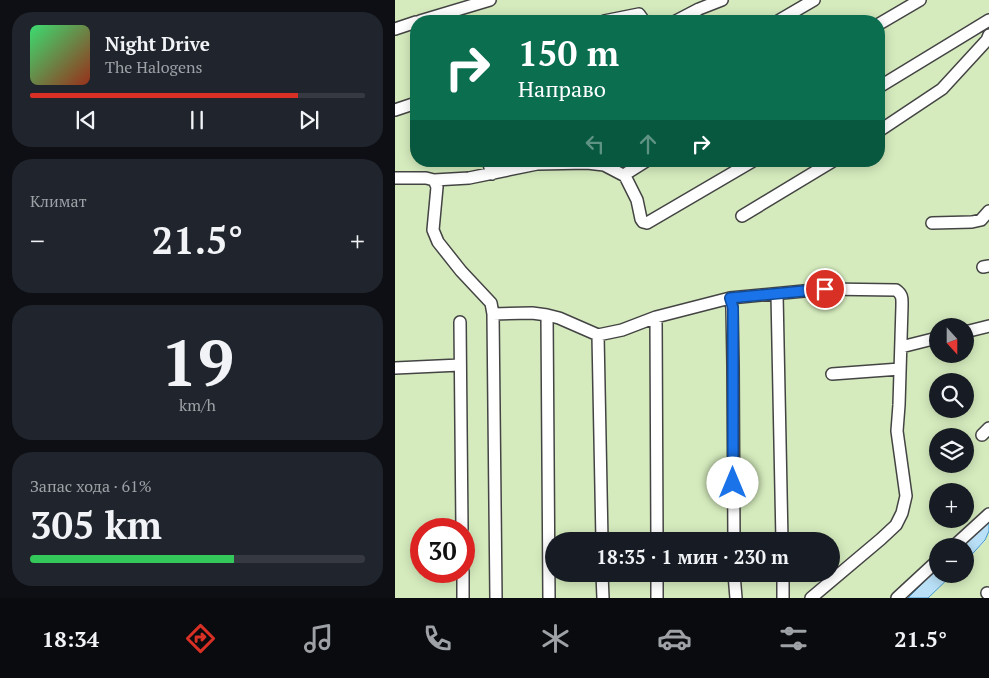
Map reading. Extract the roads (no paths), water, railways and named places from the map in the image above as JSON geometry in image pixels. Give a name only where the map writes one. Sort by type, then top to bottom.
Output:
[{"type":"street","points":[[440,15],[489,0]]},
{"type":"street","points":[[688,15],[722,0]]},
{"type":"street","points":[[790,15],[814,0]]},
{"type":"street","points":[[885,20],[920,0]]},
{"type":"street","points":[[885,83],[989,20]]},
{"type":"street","points":[[395,29],[410,24]]},
{"type":"street","points":[[885,128],[942,89],[981,47],[989,35]]},
{"type":"street","points":[[395,110],[410,105]]},
{"type":"street","points":[[490,167],[492,174]]},
{"type":"street","points":[[395,178],[426,178],[434,180],[469,178],[523,167]]},
{"type":"street","points":[[608,167],[625,176],[637,200],[641,219],[647,223],[743,167]]},
{"type":"street","points":[[625,176],[636,167]]},
{"type":"street","points":[[742,216],[823,167]]},
{"type":"street","points":[[434,180],[437,187],[433,230],[438,242],[491,303],[493,314],[496,598]]},
{"type":"street","points":[[932,223],[972,222],[981,220],[989,211]]},
{"type":"street","points":[[493,314],[547,314],[598,335],[623,330],[656,317],[730,298],[825,289],[896,290],[902,296],[901,369],[897,431],[906,496],[902,513],[896,525],[881,540],[811,598]]},
{"type":"street","points":[[777,294],[782,532]]},
{"type":"street","points":[[730,298],[733,308],[734,532]]},
{"type":"street","points":[[547,314],[549,598]]},
{"type":"street","points":[[656,317],[657,532]]},
{"type":"street","points":[[460,322],[462,518]]},
{"type":"street","points":[[974,330],[989,326]]},
{"type":"street","points":[[598,335],[602,532]]},
{"type":"street","points":[[901,347],[929,340]]},
{"type":"street","points":[[395,368],[460,365]]},
{"type":"street","points":[[832,374],[901,369]]},
{"type":"street","points":[[963,538],[989,514]]},
{"type":"street","points":[[897,598],[929,568]]},
{"type":"street","points":[[602,582],[603,598]]},
{"type":"street","points":[[657,582],[657,598]]},
{"type":"street","points":[[735,582],[736,598]]},
{"type":"street","points":[[783,582],[783,598]]},
{"type":"street","points":[[463,583],[463,598]]},
{"type":"water","points":[[989,518],[989,531],[985,540],[974,552],[974,538],[970,538]]},
{"type":"water","points":[[929,577],[929,583],[944,583],[928,598],[908,598]]}]
